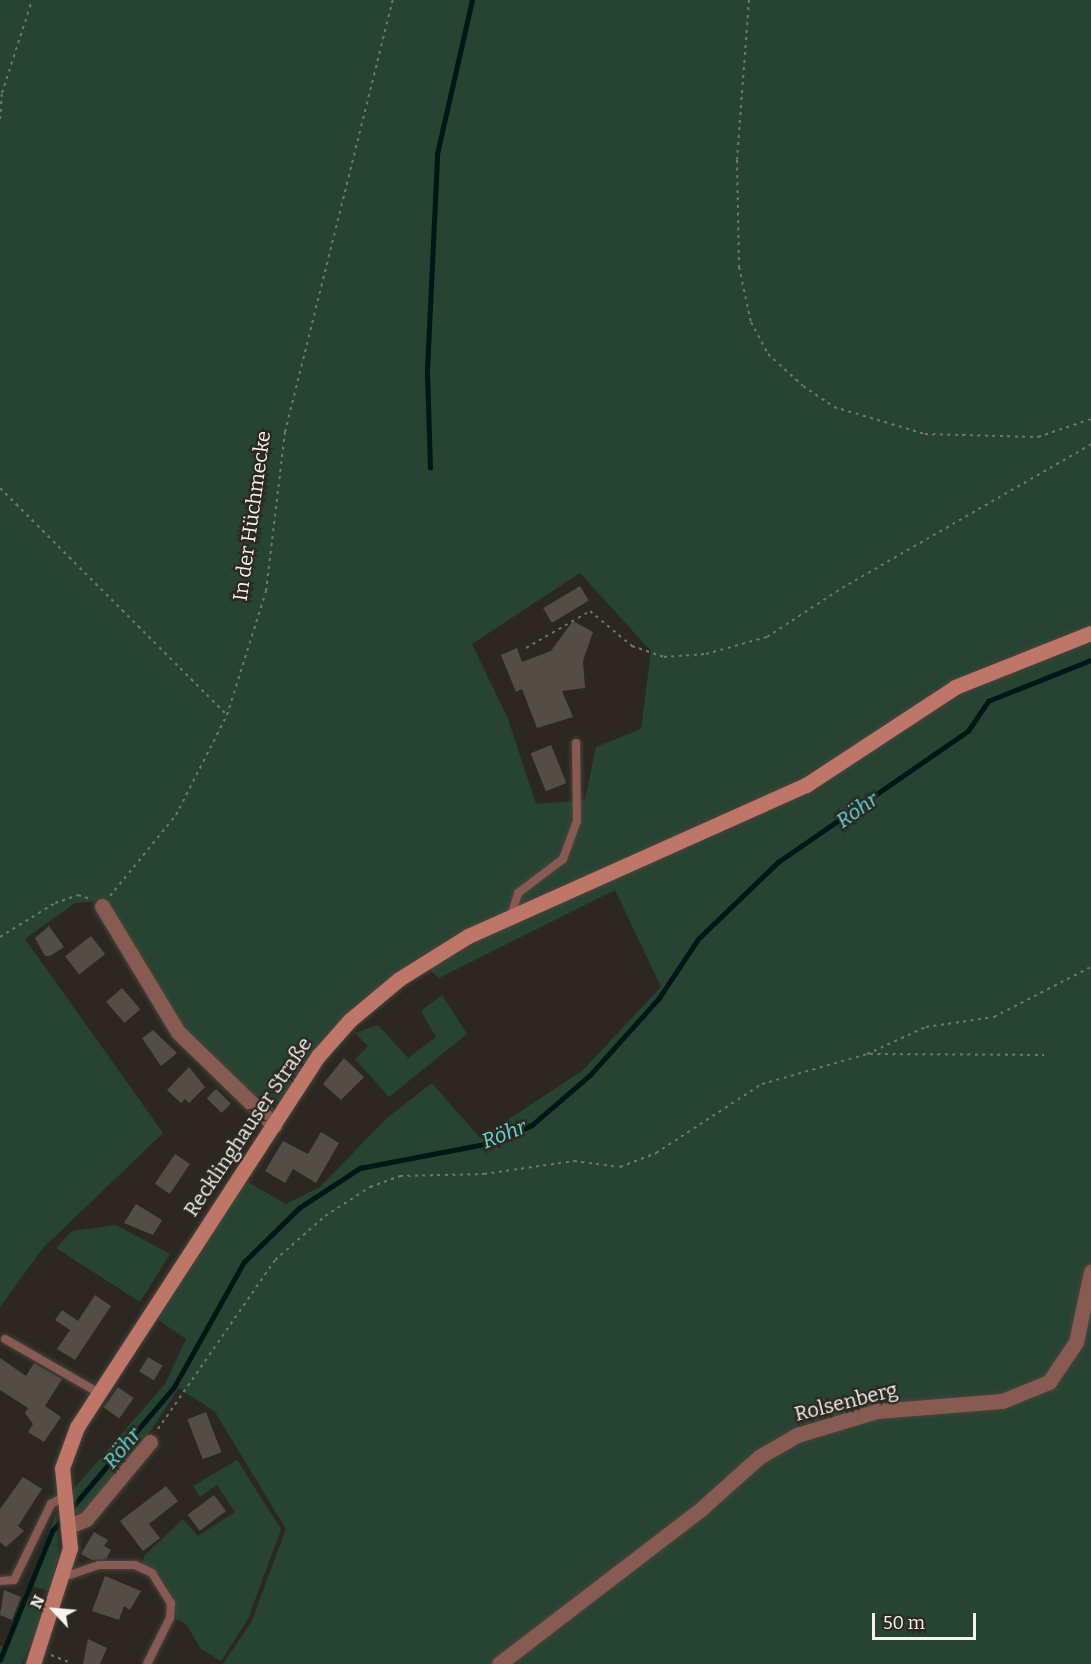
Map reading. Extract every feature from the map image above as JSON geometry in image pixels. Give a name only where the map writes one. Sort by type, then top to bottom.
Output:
[{"type":"main road","name":"Recklinghauser Straße","points":[[36,1657],[70,1548],[62,1468],[68,1448],[97,1392],[319,1055],[350,1020],[399,979],[512,913],[691,840],[806,785],[955,687],[1091,633]]},
{"type":"street","points":[[102,906],[178,1032],[274,1125]]},
{"type":"street","name":"Rolsenberg","points":[[499,1664],[702,1508],[759,1457],[797,1435],[877,1411],[1002,1401],[1049,1382],[1073,1349],[1091,1272]]},
{"type":"street","points":[[69,1525],[92,1512],[150,1442]]},
{"type":"lane","points":[[512,913],[518,893],[563,859],[576,821],[576,743]]},
{"type":"lane","points":[[5,1339],[97,1392]]},
{"type":"lane","points":[[0,1581],[14,1580],[51,1504],[66,1499]]},
{"type":"lane","points":[[61,1578],[99,1565],[135,1565],[152,1573],[171,1603],[170,1618],[147,1664]]},
{"type":"path","points":[[0,119],[2,93],[33,0]]},
{"type":"path","name":"In der Hüchmecke","points":[[102,906],[176,815],[227,715],[266,591],[285,432],[393,0]]},
{"type":"path","points":[[749,0],[737,160],[739,267],[750,322],[768,354],[802,386],[834,407],[925,434],[1038,437],[1091,419]]},
{"type":"path","points":[[526,648],[590,611],[632,646],[664,657],[706,654],[767,637],[842,588],[1091,444]]},
{"type":"path","points":[[0,488],[227,715]]},
{"type":"path","points":[[0,937],[66,898],[78,895],[102,906]]},
{"type":"path","points":[[150,1442],[274,1260],[299,1236],[370,1187],[400,1176],[484,1174],[574,1161],[620,1167],[656,1153],[762,1084],[867,1054],[926,1027],[994,1017],[1091,968]]},
{"type":"path","points":[[867,1054],[1044,1055]]},
{"type":"path","points":[[36,1657],[68,1662]]},
{"type":"green space","points":[[0,0],[1091,0],[1091,1664],[223,1664],[252,1621],[286,1529],[215,1412],[179,1388],[143,1442],[77,1520],[70,1493],[165,1384],[186,1339],[153,1316],[243,1179],[286,1204],[320,1187],[388,1117],[432,1083],[480,1138],[582,1071],[661,987],[615,890],[439,978],[416,959],[395,974],[274,1117],[182,1032],[101,901],[75,903],[25,939],[163,1133],[43,1248],[0,1307]],"holes":[[[580,573],[651,651],[641,729],[596,747],[585,800],[536,804],[508,719],[472,644]]]},
{"type":"green space","points":[[442,995],[467,1034],[389,1097],[355,1059],[368,1046],[355,1033],[378,1025],[408,1058],[436,1037],[421,1011]]},
{"type":"green space","points":[[116,1225],[170,1254],[140,1302],[56,1248],[72,1231]]},
{"type":"green space","points":[[237,1460],[281,1529],[248,1619],[221,1661],[201,1649],[186,1624],[173,1618],[175,1603],[165,1583],[142,1564],[145,1555],[183,1519],[198,1536],[235,1512],[217,1485],[200,1497],[193,1486]]},
{"type":"green space","points":[[56,1513],[59,1555],[49,1591],[29,1585]]},
{"type":"green space","points":[[25,1597],[44,1604],[32,1642],[21,1664],[0,1664],[0,1646],[6,1648]]},
{"type":"building","points":[[580,586],[589,601],[552,623],[543,608]]},
{"type":"building","points":[[573,621],[593,632],[583,661],[585,688],[562,691],[573,717],[537,728],[522,689],[516,692],[501,655],[517,648],[522,662],[551,651]]},
{"type":"building","points":[[551,745],[566,783],[546,791],[531,753]]},
{"type":"building","points":[[49,926],[64,947],[50,956],[45,956],[35,938]]},
{"type":"building","points":[[91,936],[105,954],[79,974],[65,956]]},
{"type":"building","points":[[122,988],[140,1009],[125,1023],[106,1002]]},
{"type":"building","points":[[153,1030],[177,1053],[161,1066],[142,1038]]},
{"type":"building","points":[[344,1058],[364,1077],[341,1100],[323,1084]]},
{"type":"building","points":[[189,1067],[205,1087],[189,1103],[185,1099],[181,1103],[167,1090]]},
{"type":"building","points":[[216,1089],[231,1104],[222,1113],[207,1098]]},
{"type":"building","points":[[321,1132],[339,1143],[316,1183],[293,1169],[285,1183],[265,1171],[283,1141],[308,1154]]},
{"type":"building","points":[[175,1154],[190,1164],[170,1194],[155,1184]]},
{"type":"building","points":[[136,1204],[162,1220],[153,1235],[124,1223]]},
{"type":"building","points":[[95,1295],[111,1306],[75,1360],[57,1349],[70,1330],[55,1320],[62,1310],[78,1321]]},
{"type":"building","points":[[148,1357],[163,1366],[154,1380],[139,1372]]},
{"type":"building","points":[[0,1358],[26,1376],[34,1363],[62,1379],[45,1406],[61,1417],[44,1442],[28,1432],[33,1424],[25,1413],[28,1408],[0,1390]]},
{"type":"building","points":[[118,1387],[134,1398],[119,1418],[104,1407]]},
{"type":"building","points":[[206,1412],[221,1452],[203,1459],[187,1419]]},
{"type":"building","points":[[23,1477],[42,1489],[18,1526],[24,1531],[6,1547],[0,1542],[0,1509]]},
{"type":"building","points":[[166,1486],[178,1501],[149,1524],[160,1538],[143,1551],[120,1521]]},
{"type":"building","points":[[214,1495],[226,1511],[200,1531],[188,1515]]},
{"type":"building","points":[[94,1532],[108,1540],[104,1546],[111,1550],[106,1559],[92,1560],[81,1554]]},
{"type":"building","points":[[105,1576],[141,1591],[130,1610],[124,1606],[119,1620],[92,1611]]},
{"type":"building","points":[[4,1590],[21,1597],[12,1620],[0,1615]]},
{"type":"building","points":[[88,1639],[107,1648],[100,1664],[83,1664]]},
{"type":"waterway","points":[[430,468],[427,370],[437,154],[472,0]]},
{"type":"waterway","name":"Röhr","points":[[69,1511],[174,1387],[244,1262],[299,1208],[360,1168],[495,1142],[532,1125],[590,1075],[659,998],[698,939],[778,862],[968,731],[988,701],[1091,660]]},
{"type":"waterway","name":"Röhr","points":[[0,1660],[52,1531],[64,1518]]}]
